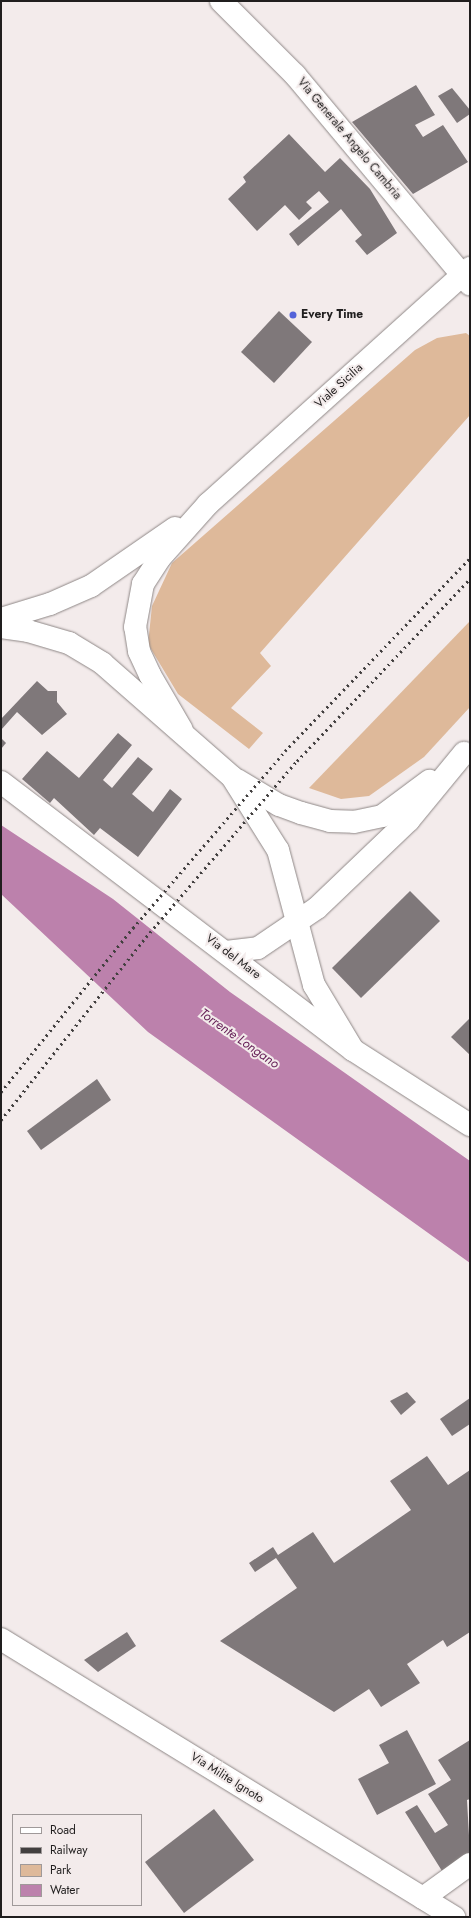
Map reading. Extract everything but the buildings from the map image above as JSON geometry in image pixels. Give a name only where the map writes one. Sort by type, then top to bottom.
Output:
[{"type":"street","name":"Via Generale Angelo Cambria","points":[[221,1],[295,75],[467,276]]},
{"type":"street","name":"Viale Sicilia","points":[[208,504],[467,276]]},
{"type":"street","points":[[1,619],[50,604],[91,586],[208,504]]},
{"type":"street","points":[[182,730],[139,651],[135,627],[137,606],[143,584],[159,559],[208,504]]},
{"type":"street","points":[[1,627],[69,643],[102,663],[182,730],[232,777],[279,805],[330,821],[354,822],[382,816],[398,807],[467,750]]},
{"type":"street","points":[[226,952],[258,948],[298,924],[410,820],[467,750]]},
{"type":"street","points":[[232,777],[278,850],[314,985],[353,1050]]},
{"type":"street","name":"Via del Mare","points":[[1,782],[353,1050],[470,1125]]},
{"type":"street","name":"Via Milite Ignoto","points":[[1,1639],[454,1917]]},
{"type":"street","points":[[423,1898],[470,1864]]},
{"type":"green space","points":[[466,333],[470,336],[470,415],[260,653],[271,666],[231,708],[263,733],[249,749],[178,694],[148,644],[152,606],[172,563],[415,350],[437,338]]},
{"type":"green space","points":[[470,621],[470,707],[424,757],[369,796],[341,799],[309,788]]},
{"type":"water","name":"Torrente Longano","points":[[1,825],[113,899],[230,992],[470,1161],[470,1263],[148,1032],[1,894]]},
{"type":"railway","points":[[1,1092],[133,928],[285,751],[470,558]]},
{"type":"railway","points":[[1,1120],[146,937],[297,761],[470,579]]},
{"type":"place","name":"Every Time","points":[[293,315]]}]
